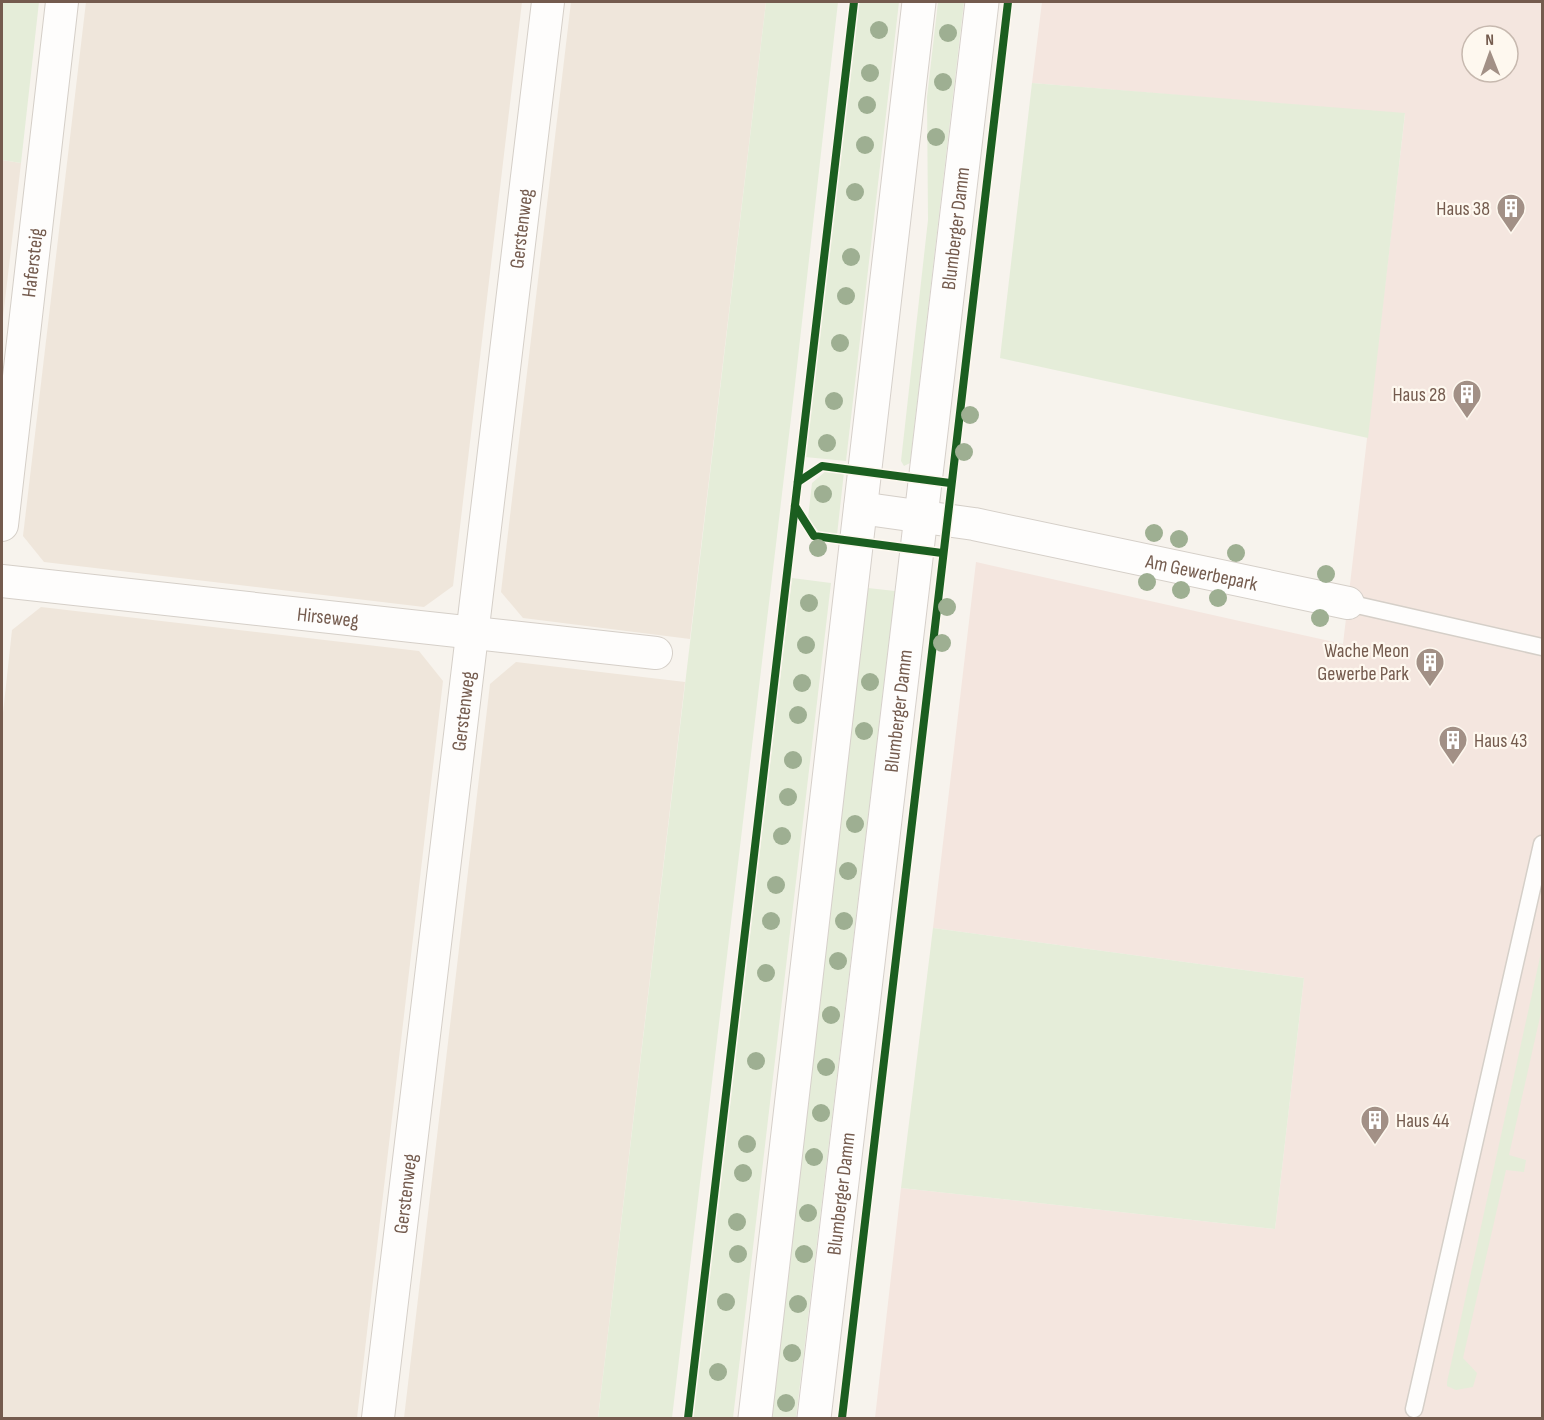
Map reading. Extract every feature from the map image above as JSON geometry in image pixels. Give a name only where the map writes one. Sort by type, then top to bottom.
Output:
[{"type":"main road","points":[[755,1419],[919,2]]},
{"type":"main road","name":"Blumberger Damm","points":[[814,1419],[982,2]]},
{"type":"street","name":"Hafersteig","points":[[2,525],[63,2]]},
{"type":"street","name":"Gerstenweg","points":[[378,1419],[548,2]]},
{"type":"street","name":"Am Gewerbepark","points":[[860,508],[922,515],[1348,603]]},
{"type":"street","name":"Hirseweg","points":[[2,581],[656,653]]},
{"type":"lane","name":"Am Gewerbepark","points":[[1348,603],[1542,647]]},
{"type":"lane","points":[[1414,1410],[1542,844]]},
{"type":"shaded area","points":[[86,2],[522,2],[453,586],[424,607],[44,562],[23,536]]},
{"type":"shaded area","points":[[571,2],[766,2],[690,639],[523,618],[501,592]]},
{"type":"shaded area","points":[[1042,2],[1542,2],[1542,1418],[875,1418],[901,1188],[1275,1229],[1304,978],[933,928],[976,562],[1343,644],[1405,114],[1032,83]]},
{"type":"shaded area","points":[[2,160],[21,163],[2,326]]},
{"type":"shaded area","points":[[41,607],[419,651],[443,681],[357,1418],[2,1418],[2,722],[12,630]]},
{"type":"shaded area","points":[[516,662],[685,682],[598,1418],[404,1418],[490,684]]},
{"type":"green space","points":[[2,2],[39,2],[21,163],[2,160]]},
{"type":"green space","points":[[766,2],[838,2],[794,393],[672,1418],[598,1418]]},
{"type":"green space","points":[[858,2],[899,2],[846,461],[805,457]]},
{"type":"green space","points":[[938,2],[964,2],[910,463],[904,466],[901,461],[928,220],[927,97]]},
{"type":"green space","points":[[1032,83],[1405,113],[1368,438],[1000,358]]},
{"type":"green space","points":[[826,471],[844,472],[837,535],[820,533],[808,518],[812,483]]},
{"type":"green space","points":[[792,578],[831,583],[733,1418],[693,1418]]},
{"type":"green space","points":[[868,588],[895,591],[796,1418],[772,1418]]},
{"type":"green space","points":[[933,928],[1304,978],[1275,1229],[901,1188]]},
{"type":"green space","points":[[1542,948],[1542,1008],[1509,1155],[1526,1160],[1524,1172],[1506,1170],[1463,1358],[1477,1373],[1473,1387],[1456,1390],[1447,1386],[1447,1382]]},
{"type":"cycle path","points":[[688,1418],[854,2]]},
{"type":"cycle path","points":[[842,1418],[1008,2]]},
{"type":"cycle path","points":[[798,482],[822,466],[950,483]]},
{"type":"cycle path","points":[[795,506],[814,536],[942,553]]},
{"type":"place","name":"Haus 38","points":[[1511,234]]},
{"type":"place","name":"Haus 28","points":[[1467,420]]},
{"type":"place","name":"Wache Meon Gewerbe Park","points":[[1430,688]]},
{"type":"place","name":"Haus 43","points":[[1453,766]]},
{"type":"place","name":"Haus 44","points":[[1375,1146]]}]
